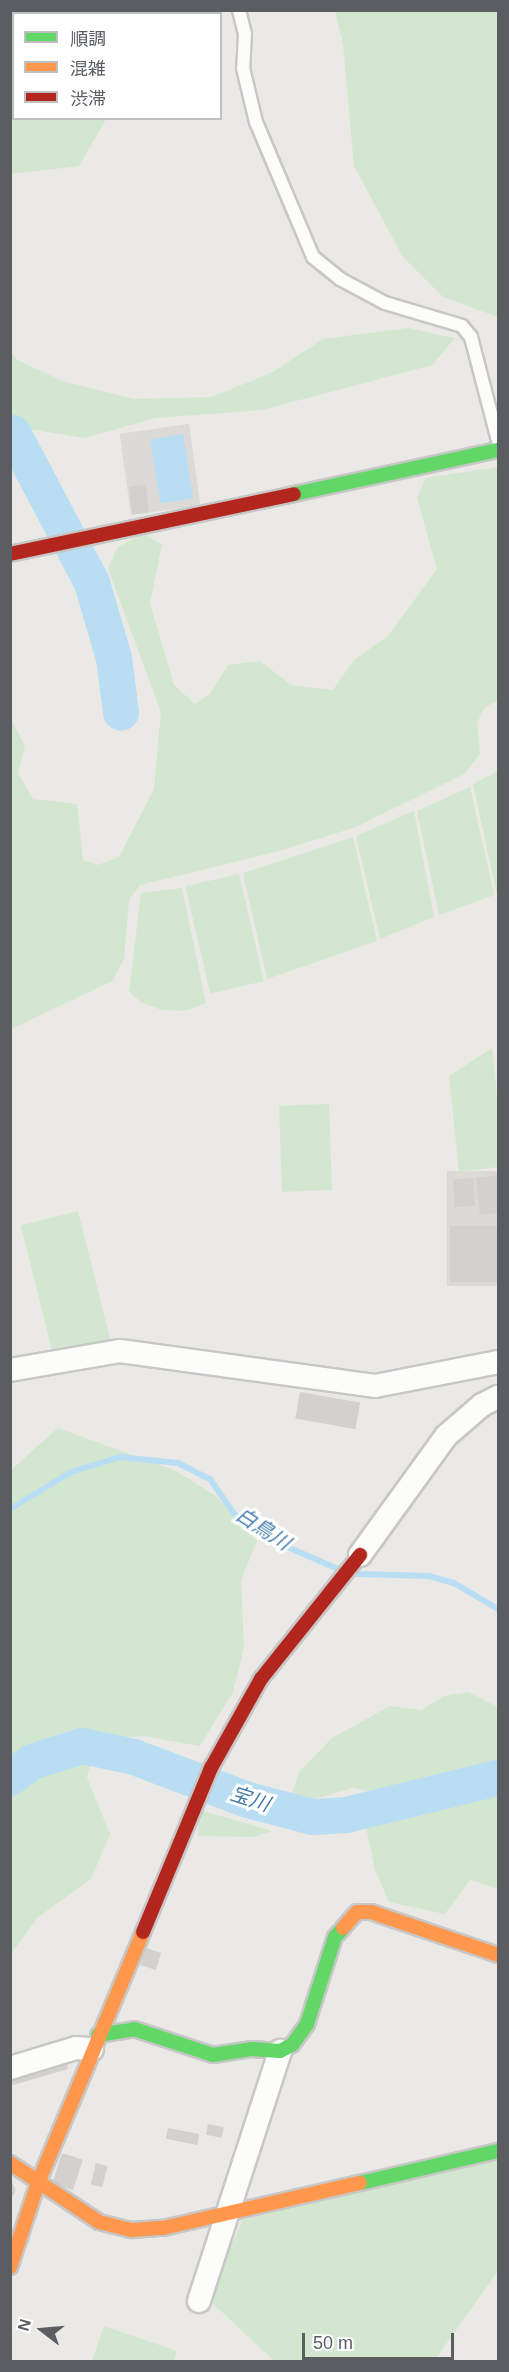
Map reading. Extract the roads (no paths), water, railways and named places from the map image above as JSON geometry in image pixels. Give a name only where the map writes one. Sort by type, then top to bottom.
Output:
[{"type":"street","points":[[10,554],[498,450]]},
{"type":"street","points":[[10,1370],[120,1351],[375,1386],[498,1362]]},
{"type":"street","points":[[10,2266],[38,2183],[200,1792],[261,1678],[344,1578],[446,1436],[482,1405],[498,1397]]},
{"type":"street","points":[[199,2301],[280,2050],[303,2033],[335,1937],[357,1912],[371,1912],[498,1955]]},
{"type":"street","points":[[10,2068],[134,2029],[213,2055],[251,2049],[280,2050]]},
{"type":"street","points":[[10,2163],[99,2222],[118,2228],[163,2228],[498,2151]]},
{"type":"lane","points":[[239,10],[245,34],[243,68],[256,122],[313,256],[340,279],[385,303],[462,326],[471,337],[498,441]]},
{"type":"water","points":[[183,434],[193,498],[161,503],[150,439]]},
{"type":"waterway","points":[[13,433],[92,583],[114,658],[121,713]]},
{"type":"waterway","name":"白鳥川","points":[[10,1509],[71,1472],[120,1457],[178,1463],[210,1479],[235,1515],[283,1545],[338,1569]]},
{"type":"waterway","name":"白鳥川","points":[[357,1574],[429,1576],[454,1583],[498,1609]]},
{"type":"waterway","name":"宝川","points":[[10,1778],[32,1762],[82,1746],[134,1757],[248,1800],[313,1817],[346,1815],[498,1778]]}]
